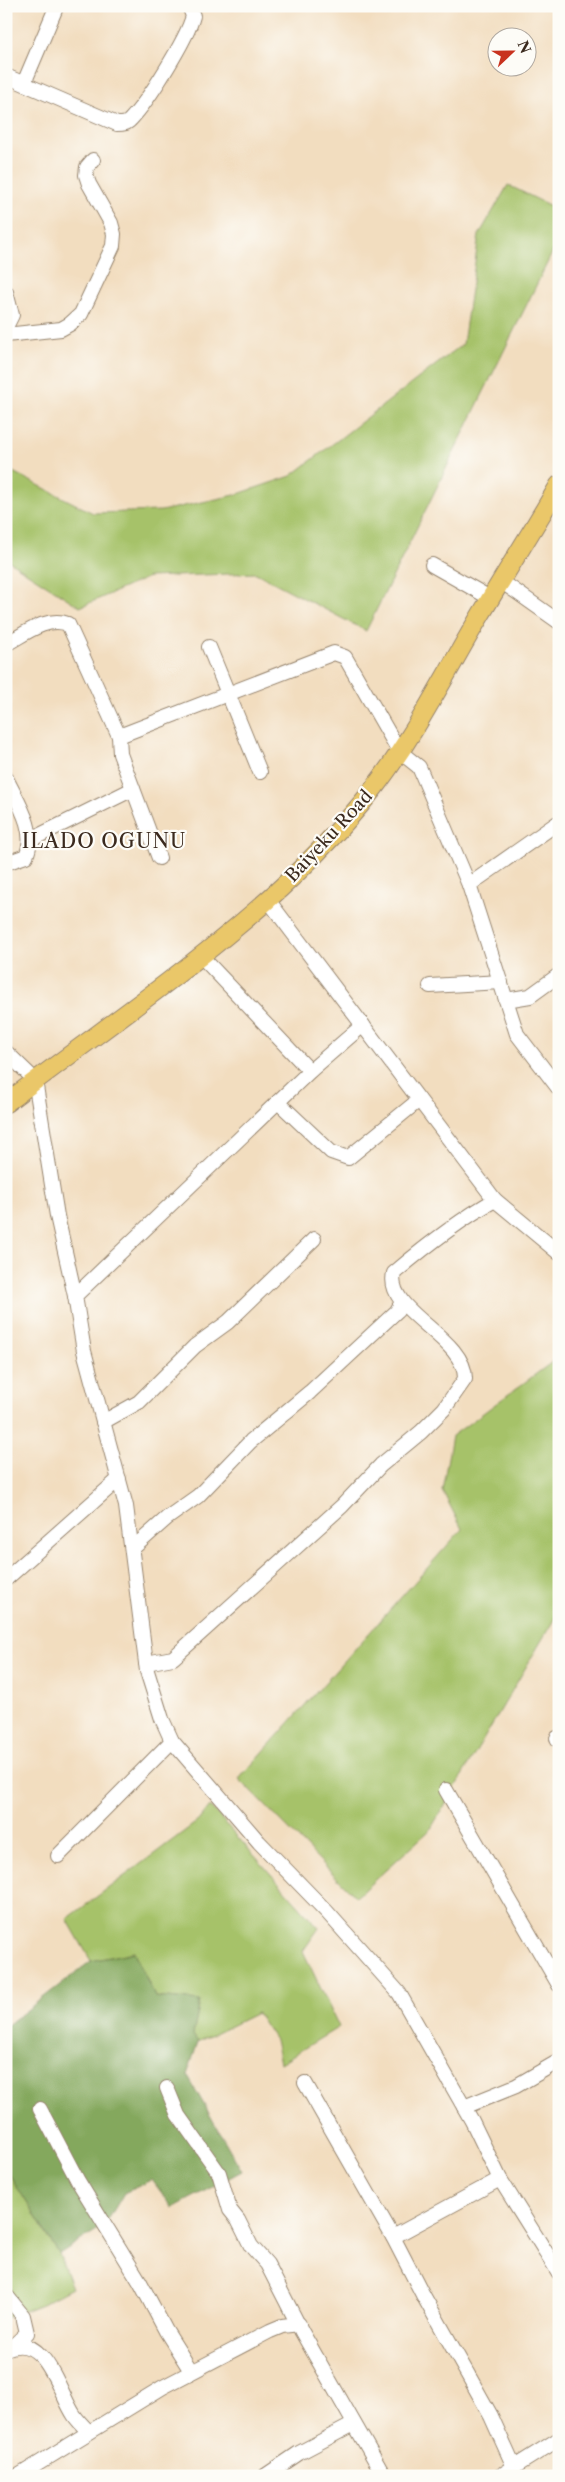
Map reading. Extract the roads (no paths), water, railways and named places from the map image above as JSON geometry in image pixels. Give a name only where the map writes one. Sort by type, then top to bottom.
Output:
[{"type":"main road","name":"Baiyeku Road","points":[[6,1103],[201,956],[268,900],[308,862],[374,788],[399,751],[559,485]]},
{"type":"street","points":[[6,76],[117,124],[125,124],[152,90],[188,31],[193,16],[189,6]]},
{"type":"street","points":[[24,83],[55,10]]},
{"type":"street","points":[[6,334],[61,329],[81,314],[113,246],[114,234],[111,224],[88,180],[87,167],[93,160]]},
{"type":"street","points":[[6,292],[12,315],[6,327]]},
{"type":"street","points":[[432,565],[490,598]]},
{"type":"street","points":[[501,581],[559,622]]},
{"type":"street","points":[[6,644],[48,622],[59,621],[68,624],[119,736],[120,754],[160,858]]},
{"type":"street","points":[[209,647],[260,772]]},
{"type":"street","points":[[119,736],[334,652],[346,657],[399,751],[419,767],[469,885],[521,1040],[559,1089]]},
{"type":"street","points":[[6,778],[23,814],[32,840],[26,856],[6,863]]},
{"type":"street","points":[[32,840],[133,789]]},
{"type":"street","points":[[469,885],[559,822]]},
{"type":"street","points":[[268,900],[495,1200],[559,1253]]},
{"type":"street","points":[[201,956],[310,1071]]},
{"type":"street","points":[[506,1000],[530,996],[559,976]]},
{"type":"street","points":[[430,986],[501,982]]},
{"type":"street","points":[[75,1296],[310,1071],[363,1025]]},
{"type":"street","points":[[6,1052],[35,1080],[57,1216],[75,1296],[84,1351],[126,1506],[146,1663],[162,1720],[172,1741],[259,1842],[327,1912],[400,1993],[464,2108],[500,2179],[559,2273]]},
{"type":"street","points":[[278,1102],[331,1152],[348,1158],[419,1100]]},
{"type":"street","points":[[146,1663],[173,1658],[224,1614],[342,1506],[381,1465],[422,1432],[455,1394],[465,1379],[461,1362],[444,1341],[402,1302],[394,1284],[394,1273],[470,1214],[495,1200]]},
{"type":"street","points":[[103,1422],[139,1402],[195,1346],[228,1322],[314,1239]]},
{"type":"street","points":[[132,1549],[167,1518],[198,1496],[251,1441],[310,1392],[397,1311],[402,1302]]},
{"type":"street","points":[[6,1579],[119,1480]]},
{"type":"street","points":[[58,1856],[172,1741]]},
{"type":"street","points":[[446,1790],[559,1985]]},
{"type":"street","points":[[464,2108],[516,2086],[559,2061]]},
{"type":"street","points":[[305,2083],[393,2237],[423,2295],[491,2416],[514,2468]]},
{"type":"street","points":[[167,2088],[178,2116],[219,2173],[230,2210],[238,2220],[251,2246],[267,2264],[384,2476]]},
{"type":"street","points":[[40,2109],[78,2181],[140,2282],[166,2331],[191,2371]]},
{"type":"street","points":[[393,2237],[500,2179]]},
{"type":"street","points":[[6,2295],[23,2316],[27,2333],[10,2347]]},
{"type":"street","points":[[18,2476],[191,2371],[282,2326],[299,2324]]},
{"type":"street","points":[[10,2347],[25,2347],[40,2354],[52,2370],[74,2416],[89,2432]]},
{"type":"street","points":[[265,2476],[299,2453],[354,2424]]},
{"type":"street","points":[[500,2476],[559,2439]]},
{"type":"district","name":"ILADO OGUNU","points":[[104,841]]}]
